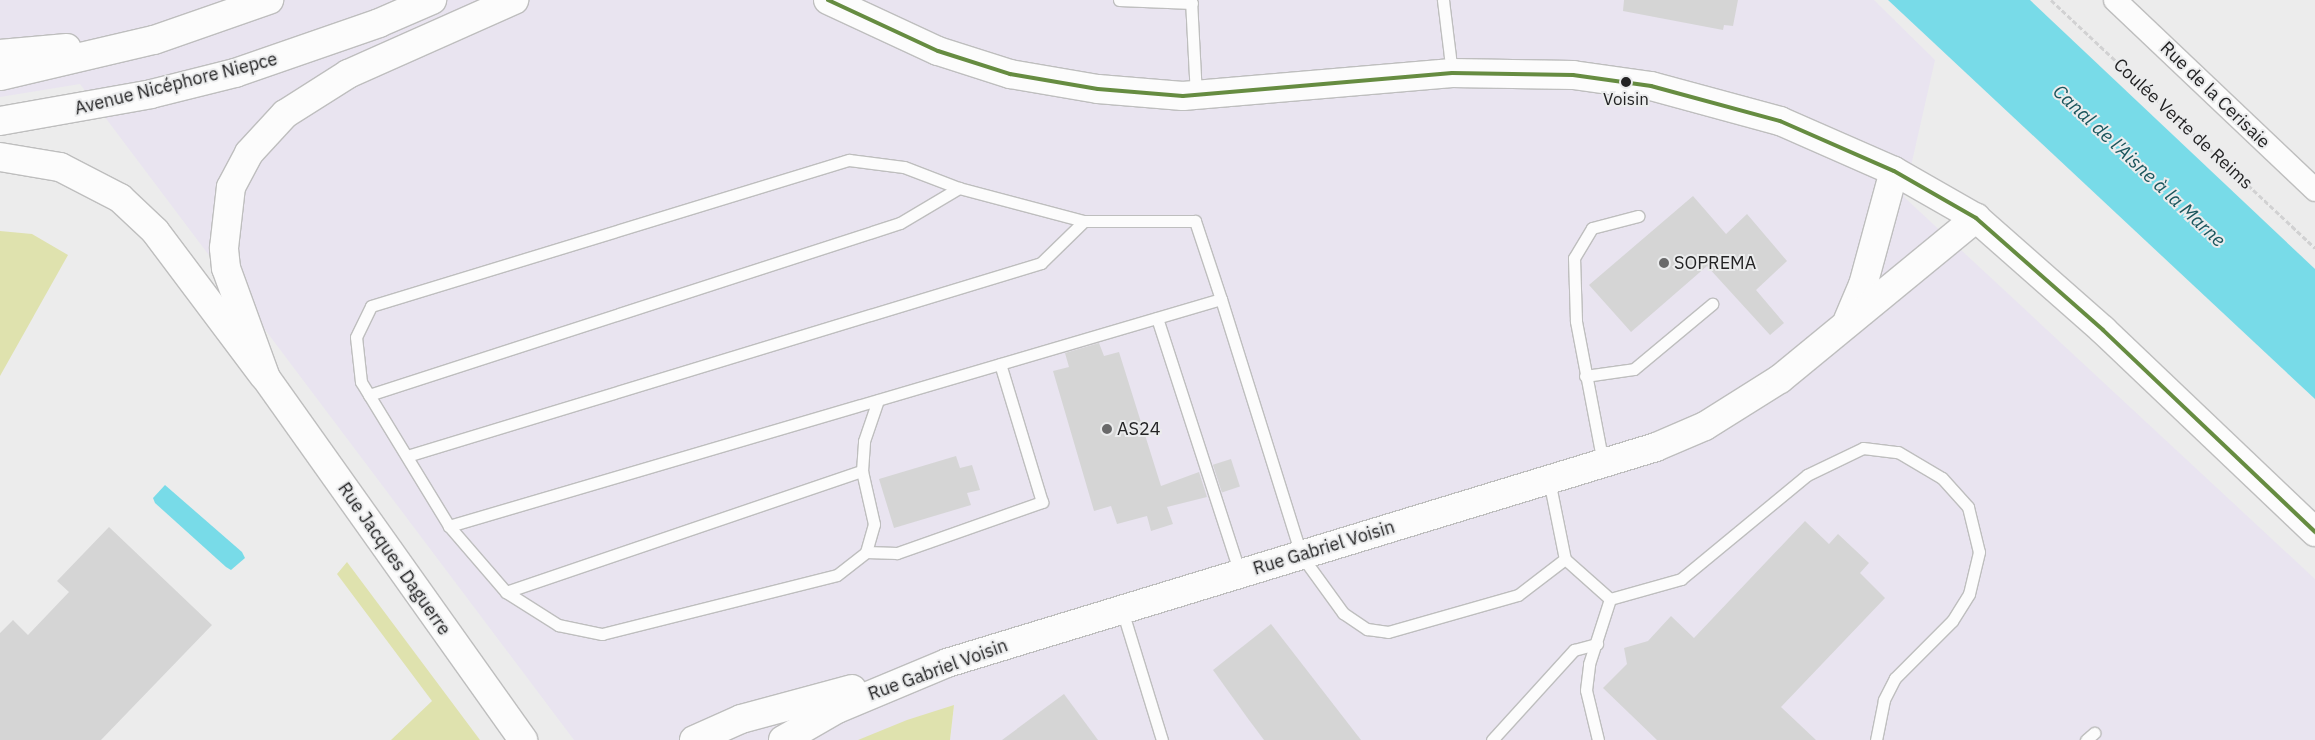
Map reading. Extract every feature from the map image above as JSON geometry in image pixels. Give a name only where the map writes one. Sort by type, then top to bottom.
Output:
[{"type":"main road","points":[[0,76],[154,40],[269,0]]},
{"type":"main road","name":"Avenue Nicéphore Niepce","points":[[0,121],[151,94],[235,73],[379,23],[432,0]]},
{"type":"main road","points":[[266,378],[226,268],[224,248],[229,196],[249,153],[285,114],[348,74],[514,0]]},
{"type":"main road","points":[[828,0],[938,51],[1010,74],[1098,89],[1196,95],[1452,73],[1573,75],[1660,88],[1780,121],[1894,171],[1976,218],[2103,330],[2315,532]]},
{"type":"main road","points":[[0,54],[154,40]]},
{"type":"main road","points":[[0,157],[60,167],[120,198],[155,231],[266,378]]},
{"type":"main road","name":"Rue Gabriel Voisin","points":[[1846,324],[1863,285],[1894,171]]},
{"type":"main road","name":"Rue Gabriel Voisin","points":[[783,740],[837,709],[947,663],[1656,447],[1729,414],[1780,380],[1976,218]]},
{"type":"main road","name":"Rue Jacques Daguerre","points":[[266,378],[523,740]]},
{"type":"main road","points":[[694,740],[741,719],[947,663]]},
{"type":"street","name":"Rue de la Cerisaie","points":[[2115,0],[2315,190]]},
{"type":"lane","points":[[1124,0],[1191,2],[1196,95]]},
{"type":"lane","points":[[1443,0],[1452,73]]},
{"type":"lane","points":[[878,400],[864,440],[862,471],[874,524],[866,552],[837,575],[602,634],[558,625],[506,592],[450,526],[361,382],[356,337],[371,306],[849,160],[904,166],[960,188],[1084,221],[1195,221],[1301,555],[1343,613],[1367,629],[1388,632],[1518,596],[1565,559]]},
{"type":"lane","points":[[369,395],[900,223],[960,188]]},
{"type":"lane","points":[[1603,463],[1585,376],[1574,258],[1592,228],[1638,216]]},
{"type":"lane","points":[[407,456],[1041,263],[1084,221]]},
{"type":"lane","points":[[450,526],[1221,299]]},
{"type":"lane","points":[[1585,376],[1634,369],[1712,304]]},
{"type":"lane","points":[[1157,318],[1240,574]]},
{"type":"lane","points":[[866,552],[897,553],[1042,502],[1000,364]]},
{"type":"lane","points":[[1610,599],[1681,579],[1808,475],[1863,448],[1898,452],[1942,478],[1968,507],[1979,552],[1969,594],[1952,621],[1895,678],[1884,700],[1876,740]]},
{"type":"lane","points":[[506,592],[862,471]]},
{"type":"lane","points":[[1549,480],[1565,559],[1610,599]]},
{"type":"lane","points":[[1598,740],[1586,690],[1610,599]]},
{"type":"lane","points":[[1122,610],[1162,740]]},
{"type":"lane","points":[[1492,740],[1574,650],[1597,644]]},
{"type":"path","name":"Coulée Verte de Reims","points":[[2051,0],[2315,248]]},
{"type":"shaded area","points":[[0,0],[1874,0],[1935,60],[1904,197],[2315,579],[2315,740],[950,740],[954,705],[858,740],[574,740],[80,84],[0,97]]},
{"type":"green space","points":[[0,231],[32,234],[68,255],[0,376]]},
{"type":"green space","points":[[347,562],[480,740],[391,740],[432,701],[337,574]]},
{"type":"green space","points":[[954,705],[950,740],[858,740],[907,720]]},
{"type":"water","name":"Canal de l'Aisne à la Marne","points":[[1888,0],[2030,0],[2315,269],[2315,399]]},
{"type":"water","points":[[165,485],[242,552],[245,558],[231,570],[226,567],[155,503],[153,498]]},
{"type":"building","points":[[1624,0],[1738,0],[1733,26],[1724,25],[1723,30],[1623,11]]},
{"type":"building","name":"SOPREMA","points":[[1693,196],[1726,234],[1747,214],[1787,261],[1756,290],[1784,323],[1770,335],[1707,266],[1631,332],[1589,285]]},
{"type":"building","name":"AS24","points":[[1099,343],[1104,356],[1119,352],[1161,486],[1199,472],[1207,497],[1167,507],[1173,524],[1151,531],[1147,516],[1117,524],[1111,506],[1094,511],[1053,371],[1069,367],[1065,353]]},
{"type":"building","points":[[956,456],[960,468],[972,465],[980,490],[967,493],[971,505],[894,528],[879,479]]},
{"type":"building","points":[[1231,459],[1240,487],[1222,492],[1213,465]]},
{"type":"building","points":[[1805,521],[1829,544],[1838,534],[1869,563],[1860,573],[1885,598],[1781,707],[1816,740],[1657,740],[1603,688],[1627,664],[1624,648],[1648,641],[1671,616],[1694,638]]},
{"type":"building","points":[[109,527],[212,625],[101,740],[0,740],[0,633],[13,620],[28,635],[69,592],[57,581]]},
{"type":"building","points":[[1271,624],[1361,740],[1264,740],[1213,670]]},
{"type":"building","points":[[1064,694],[1098,740],[1002,740]]},
{"type":"transit line","points":[[828,0],[938,51],[1010,74],[1098,89],[1183,96],[1452,73],[1573,75],[1651,86],[1780,121],[1894,171],[1976,218],[2103,330],[2315,532]]},
{"type":"place","name":"Voisin","points":[[1626,82]]},
{"type":"place","name":"SOPREMA","points":[[1664,263]]},
{"type":"place","name":"AS24","points":[[1107,429]]}]
